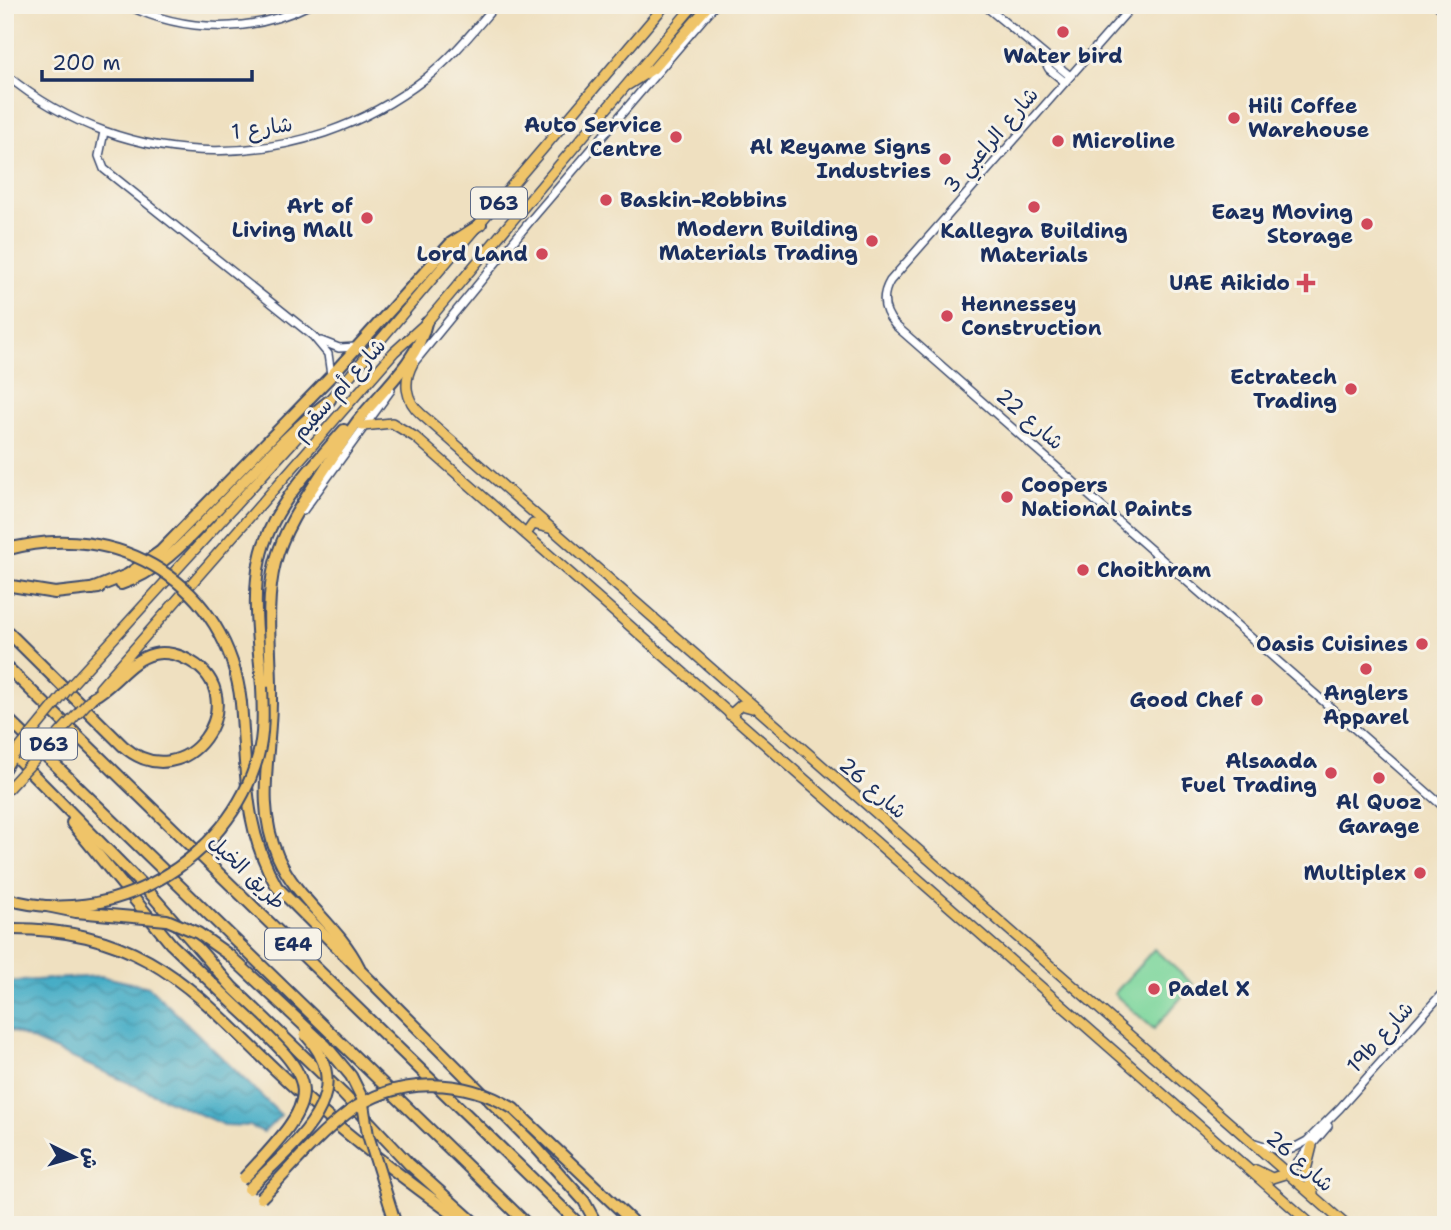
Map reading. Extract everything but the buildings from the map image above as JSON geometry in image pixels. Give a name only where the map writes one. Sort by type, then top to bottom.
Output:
[{"type":"highway","points":[[92,589],[127,575],[161,551],[331,376],[456,238],[481,224]]},
{"type":"highway","points":[[359,967],[349,949],[306,903],[286,874],[273,846],[266,817],[264,787],[271,700],[270,595],[275,561],[292,521],[343,442],[416,349],[423,325]]},
{"type":"highway","points":[[47,906],[88,902],[131,892],[172,873],[208,843],[237,805],[256,763],[262,734],[258,575],[262,551],[270,530],[300,483],[411,348],[423,325]]},
{"type":"highway","points":[[5,584],[42,593],[92,589],[132,581],[169,556],[296,429],[330,400]]},
{"type":"highway","points":[[5,550],[46,542],[87,543],[126,552],[166,573],[198,602],[217,628],[235,669],[241,703],[248,811],[265,866],[287,900],[359,967],[533,1144],[584,1201],[597,1225]]},
{"type":"highway","points":[[5,629],[123,746],[138,756],[160,761],[189,754],[209,735],[216,715],[215,694],[207,676],[192,662],[169,653],[152,654],[139,660],[108,688],[93,697]]},
{"type":"highway","name":"طريق الخيل","points":[[5,665],[580,1225]]},
{"type":"highway","name":"E44","points":[[5,716],[528,1225]]},
{"type":"highway","points":[[5,747],[149,892],[232,987],[343,1094],[409,1164],[477,1225]]},
{"type":"highway","points":[[46,787],[145,915],[185,958],[291,1059],[301,1077],[304,1095],[300,1111],[281,1139],[244,1178]]},
{"type":"highway","points":[[5,898],[85,913],[151,916],[175,922],[222,949],[332,1051],[355,1083],[396,1225]]},
{"type":"highway","points":[[5,929],[38,930],[102,942],[158,965],[211,1005],[310,1103],[396,1173],[468,1225]]},
{"type":"highway","points":[[249,1189],[315,1118],[327,1096],[327,1074],[319,1053],[274,997]]},
{"type":"highway","points":[[261,1198],[336,1122],[360,1105],[394,1090],[448,1086],[478,1091],[514,1109],[636,1225]]},
{"type":"main road","name":"شارع أم سقيم","points":[[5,769],[9,757],[73,682],[330,400],[665,5]]},
{"type":"main road","name":"شارع أم سقيم","points":[[5,792],[93,697],[359,392],[423,325],[694,5]]},
{"type":"main road","points":[[624,88],[653,69],[709,5]]},
{"type":"main road","name":"شارع 26","points":[[413,363],[407,376],[407,390],[416,409],[1346,1225]]},
{"type":"main road","name":"شارع 26","points":[[363,426],[387,423],[405,430],[1312,1225]]},
{"type":"main road","points":[[526,534],[533,524],[552,530]]},
{"type":"main road","points":[[730,715],[744,705],[762,715]]},
{"type":"main road","points":[[1312,1146],[1306,1162],[1307,1178],[1318,1200]]},
{"type":"main road","points":[[1234,1156],[1268,1177],[1276,1178],[1288,1173]]},
{"type":"street","points":[[127,5],[168,20],[224,27],[267,21],[309,5]]},
{"type":"street","name":"شارع 1","points":[[5,74],[48,105],[103,132],[154,146],[215,152],[264,148],[314,137],[362,118],[427,78],[496,5]]},
{"type":"street","points":[[292,521],[314,497],[363,426],[413,363],[530,221],[715,5]]},
{"type":"street","points":[[984,5],[1041,55],[1049,69],[1068,79]]},
{"type":"street","name":"شارع الراعبي 3","points":[[883,301],[890,281],[1133,5]]},
{"type":"street","points":[[1437,5],[1446,13]]},
{"type":"street","points":[[103,132],[99,156],[104,169],[313,336],[334,347],[357,347]]},
{"type":"street","name":"شارع 22","points":[[883,301],[888,317],[899,329],[1446,808]]},
{"type":"street","points":[[313,336],[328,354],[331,376]]},
{"type":"street","name":"19b شارع","points":[[1251,1141],[1274,1150],[1292,1149],[1307,1140],[1340,1108],[1446,989]]},
{"type":"street","name":"19b شارع","points":[[1288,1173],[1340,1108]]},
{"type":"green space","name":"Padel X","points":[[1154,949],[1193,984],[1154,1029],[1114,994]]},
{"type":"water","points":[[100,976],[149,987],[281,1115],[264,1132],[250,1126],[224,1125],[5,1028],[5,982]]},
{"type":"place","name":"Water bird","points":[[1063,32]]},
{"type":"place","name":"Hili Coffee Warehouse","points":[[1234,118]]},
{"type":"place","name":"Auto Service Centre","points":[[676,137]]},
{"type":"place","name":"Microline","points":[[1058,141]]},
{"type":"place","name":"Al Reyame Signs Industries","points":[[945,159]]},
{"type":"place","name":"Baskin-Robbins","points":[[606,200]]},
{"type":"place","name":"Kallegra Building Materials","points":[[1034,207]]},
{"type":"place","name":"Art of Living Mall","points":[[367,218]]},
{"type":"place","name":"Eazy Moving Storage","points":[[1367,224]]},
{"type":"place","name":"Modern Building Materials Trading","points":[[872,241]]},
{"type":"place","name":"Lord Land","points":[[542,254]]},
{"type":"place","name":"UAE Aikido","points":[[1306,283]]},
{"type":"place","name":"Hennessey Construction","points":[[947,316]]},
{"type":"place","name":"Ectratech Trading","points":[[1351,389]]},
{"type":"place","name":"Coopers National Paints","points":[[1007,497]]},
{"type":"place","name":"Choithram","points":[[1083,570]]},
{"type":"place","name":"Oasis Cuisines","points":[[1422,644]]},
{"type":"place","name":"Anglers Apparel","points":[[1366,669]]},
{"type":"place","name":"Good Chef","points":[[1257,700]]},
{"type":"place","name":"Alsaada Fuel Trading","points":[[1331,773]]},
{"type":"place","name":"Al Quoz Garage","points":[[1379,778]]},
{"type":"place","name":"Multiplex","points":[[1420,873]]},
{"type":"place","name":"Padel X","points":[[1154,989]]}]
